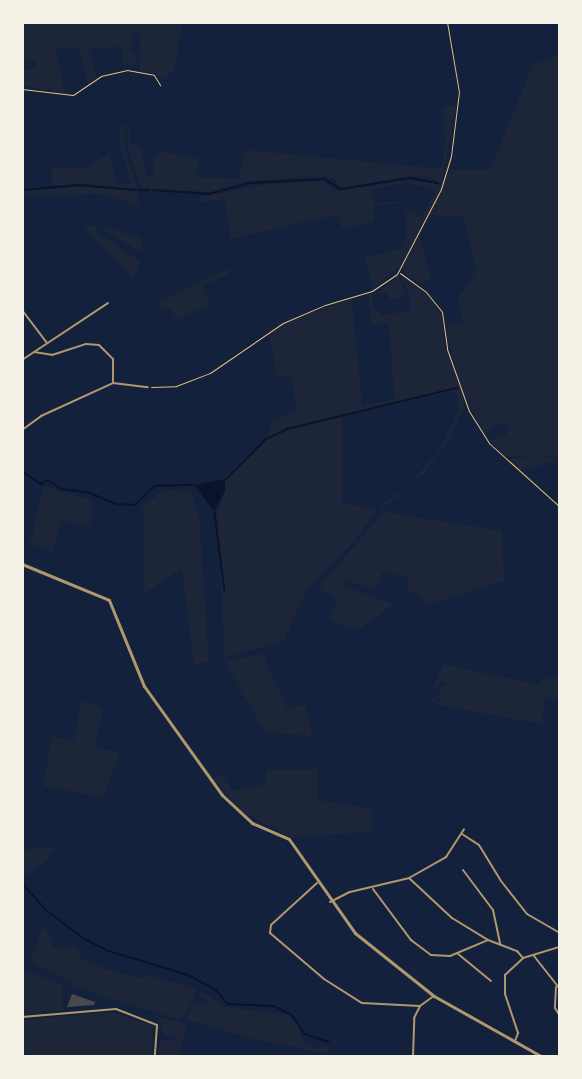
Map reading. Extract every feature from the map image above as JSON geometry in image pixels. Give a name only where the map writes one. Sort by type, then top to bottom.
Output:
[{"type":"street","points":[[22,360],[108,303]]},
{"type":"street","points":[[22,310],[47,343]]},
{"type":"street","points":[[34,352],[45,355],[86,344],[99,345],[114,359],[113,383]]},
{"type":"street","points":[[41,347],[45,355]]},
{"type":"street","points":[[23,429],[41,416],[113,383],[148,387]]},
{"type":"street","points":[[22,564],[109,600],[144,686],[222,795],[252,823],[285,836],[304,860],[330,902],[355,933],[434,996],[541,1056]]},
{"type":"street","points":[[330,902],[409,878],[446,857],[464,829]]},
{"type":"street","points":[[462,834],[479,845],[501,881],[527,914],[560,933]]},
{"type":"street","points":[[464,870],[493,910],[500,944]]},
{"type":"street","points":[[409,878],[452,918],[488,940],[517,951],[523,958]]},
{"type":"street","points":[[318,883],[271,925],[270,933],[324,979],[362,1003],[420,1006]]},
{"type":"street","points":[[372,888],[389,915],[421,951],[441,957],[488,940]]},
{"type":"street","points":[[515,1041],[518,1033],[504,980],[507,970],[523,958],[560,947]]},
{"type":"street","points":[[457,953],[491,981]]},
{"type":"street","points":[[534,956],[558,988],[555,1008],[560,1016]]},
{"type":"street","points":[[413,1056],[412,1027],[420,1006],[434,996]]},
{"type":"street","points":[[22,1017],[116,1009],[157,1025],[155,1056]]},
{"type":"path","points":[[148,387],[176,386],[210,373],[283,322],[325,304],[372,291],[399,272],[441,189],[451,156],[459,92],[447,22]]},
{"type":"path","points":[[22,89],[73,95],[101,76],[127,70],[154,75],[160,85]]},
{"type":"path","points":[[399,272],[426,292],[442,312],[447,349],[469,411],[490,444],[560,507]]},
{"type":"shaded area","points":[[23,23],[182,23],[174,70],[163,80],[154,73],[140,70],[140,30],[133,35],[131,53],[138,54],[138,63],[137,58],[134,64],[123,63],[122,47],[88,48],[96,78],[89,85],[80,49],[56,48],[65,94],[53,94],[51,83],[48,92],[42,91],[40,85],[38,88],[23,85],[22,71],[36,67],[35,60],[28,60],[28,66],[26,61],[23,62]]},
{"type":"shaded area","points":[[559,55],[559,457],[503,456],[489,440],[506,435],[508,428],[502,422],[485,435],[464,394],[447,339],[447,323],[485,324],[462,322],[458,298],[476,271],[464,217],[430,215],[450,170],[490,170],[533,65]]},
{"type":"shaded area","points":[[457,105],[441,184],[432,178],[412,176],[341,188],[335,179],[325,176],[247,181],[211,192],[141,188],[128,148],[127,129],[131,130],[130,144],[140,146],[147,176],[154,175],[153,159],[159,152],[199,158],[196,177],[239,179],[245,150],[441,169],[445,146],[443,106]]},
{"type":"shaded area","points":[[120,126],[125,126],[125,151],[138,189],[86,184],[52,186],[52,168],[87,167],[120,146]],"holes":[[[121,147],[131,184],[117,184],[109,155]]]},
{"type":"shaded area","points":[[412,180],[431,181],[441,188],[400,266],[373,289],[364,257],[401,249],[407,237],[405,203],[373,205],[375,222],[342,228],[338,214],[231,239],[225,199],[199,203],[199,197],[262,185],[323,181],[335,191]],"holes":[[[406,183],[435,190],[422,217],[407,211],[406,201],[374,203],[372,189]]]},
{"type":"shaded area","points":[[85,186],[137,191],[139,205],[98,194],[23,197],[23,191]]},
{"type":"shaded area","points":[[82,225],[99,227],[96,232],[140,261],[134,280]]},
{"type":"shaded area","points":[[99,227],[106,228],[142,238],[141,252]]},
{"type":"shaded area","points":[[419,236],[432,278],[420,284],[405,274],[403,267]]},
{"type":"shaded area","points":[[228,268],[230,273],[203,286],[210,304],[176,320],[169,307],[162,310],[158,302]]},
{"type":"shaded area","points":[[398,276],[407,296],[390,300],[388,292],[375,294]]},
{"type":"shaded area","points":[[400,276],[429,296],[441,315],[444,343],[465,404],[450,439],[425,472],[381,510],[379,507],[409,484],[438,452],[458,412],[457,390],[342,417],[343,503],[377,509],[357,538],[306,592],[284,640],[225,658],[217,511],[225,491],[224,475],[265,440],[273,421],[296,411],[292,375],[277,378],[269,336],[288,321],[352,299],[362,406],[395,399],[388,323],[371,325],[368,294],[372,296],[373,310],[379,309],[381,316],[393,313],[394,305],[396,314],[411,310],[409,292]]},
{"type":"shaded area","points":[[531,456],[560,460],[518,471],[507,460]]},
{"type":"shaded area","points":[[225,479],[225,491],[214,511],[194,485]]},
{"type":"shaded area","points":[[44,486],[92,500],[91,526],[61,520],[52,552],[30,544]]},
{"type":"shaded area","points":[[164,490],[190,491],[199,516],[209,662],[194,664],[182,568],[144,594],[143,507]]},
{"type":"shaded area","points":[[384,512],[502,531],[504,581],[429,604],[406,588],[409,578],[383,572],[374,589],[345,580],[342,586],[395,604],[356,631],[330,619],[337,598],[318,588]]},
{"type":"shaded area","points":[[263,654],[287,708],[306,705],[312,736],[264,732],[225,661]]},
{"type":"shaded area","points":[[443,664],[539,685],[542,677],[552,680],[559,676],[559,701],[548,699],[545,695],[542,724],[439,705],[432,701],[436,695],[436,700],[449,704],[438,699],[442,684],[449,683],[440,682],[430,697]]},
{"type":"shaded area","points":[[81,700],[103,709],[94,747],[120,753],[103,798],[43,786],[52,736],[74,742]]},
{"type":"shaded area","points":[[317,769],[318,800],[371,809],[373,831],[291,838],[240,810],[213,778],[224,776],[232,791],[266,784],[266,770]]},
{"type":"shaded area","points":[[57,848],[43,865],[23,876],[23,849]]},
{"type":"shaded area","points":[[43,927],[49,932],[54,948],[77,947],[81,958],[105,969],[139,978],[152,976],[197,989],[184,1016],[178,1019],[110,999],[71,985],[72,981],[35,965],[30,961]]},
{"type":"shaded area","points":[[23,968],[63,985],[63,1010],[23,1014]]},
{"type":"shaded area","points":[[200,991],[226,1007],[290,1015],[299,1027],[303,1044],[318,1048],[327,1044],[329,1054],[248,1038],[186,1019],[192,1003],[206,1006],[208,1000],[199,995]]},
{"type":"shaded area","points":[[114,1012],[153,1026],[152,1056],[37,1056],[23,1052],[23,1020]]},
{"type":"shaded area","points":[[156,1016],[186,1024],[179,1056],[158,1056],[160,1040],[174,1041],[175,1036],[165,1035]]},
{"type":"building","points":[[72,994],[95,1002],[94,1005],[67,1007]]},
{"type":"waterway","points":[[153,190],[209,194],[250,183],[324,179],[341,189],[409,178],[438,183]]},
{"type":"waterway","points":[[22,190],[79,185],[136,190]]},
{"type":"waterway","points":[[140,190],[149,190]]},
{"type":"waterway","points":[[225,480],[266,439],[287,429],[457,388]]},
{"type":"waterway","points":[[22,471],[41,484],[48,480],[62,489],[88,492],[116,504],[135,505],[155,486],[193,485]]},
{"type":"waterway","points":[[215,512],[225,591]]},
{"type":"waterway","points":[[22,883],[46,910],[85,939],[109,951],[188,975],[216,990],[228,1004],[274,1006],[292,1015],[305,1034],[329,1042]]}]
